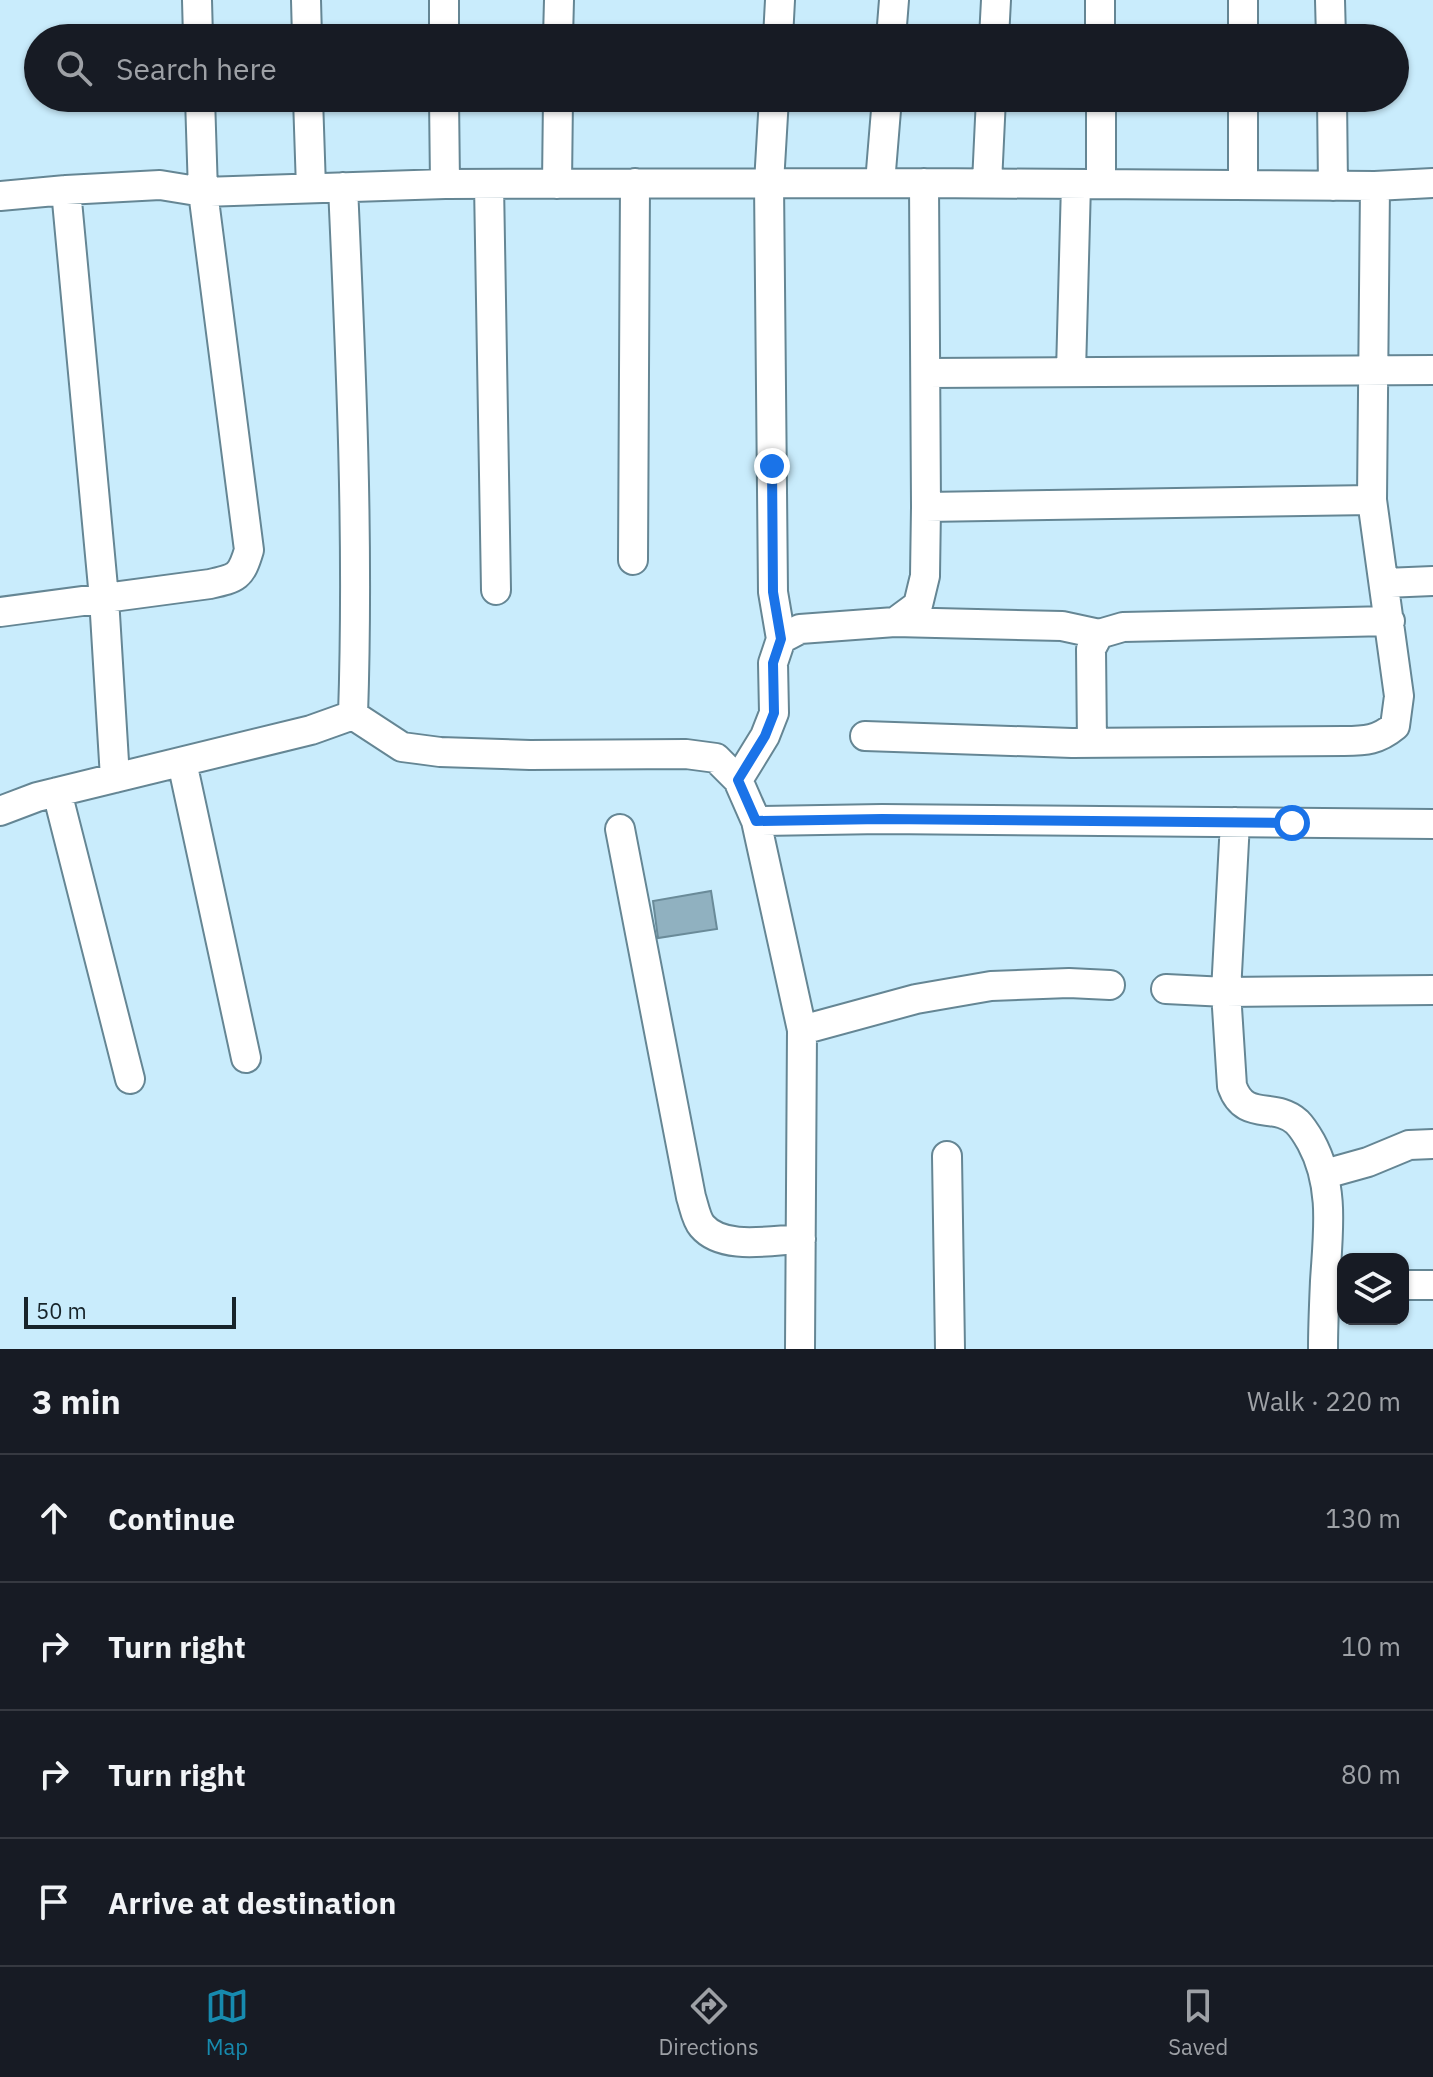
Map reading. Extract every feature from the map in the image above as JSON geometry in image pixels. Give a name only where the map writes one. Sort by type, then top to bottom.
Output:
[{"type":"street","points":[[197,0],[198,24]]},
{"type":"street","points":[[306,0],[307,24]]},
{"type":"street","points":[[444,0],[444,24]]},
{"type":"street","points":[[558,24],[559,0]]},
{"type":"street","points":[[779,24],[780,0]]},
{"type":"street","points":[[892,24],[894,0]]},
{"type":"street","points":[[995,24],[996,0]]},
{"type":"street","points":[[1100,0],[1100,24]]},
{"type":"street","points":[[1243,0],[1243,24]]},
{"type":"street","points":[[1330,0],[1331,24]]},
{"type":"street","points":[[0,612],[232,579],[244,568],[249,550],[203,192],[200,112]]},
{"type":"street","points":[[308,112],[311,188]]},
{"type":"street","points":[[444,112],[445,184]]},
{"type":"street","points":[[557,184],[558,112]]},
{"type":"street","points":[[738,780],[765,736],[774,713],[773,663],[781,639],[773,592],[769,183],[773,112]]},
{"type":"street","points":[[880,183],[886,112]]},
{"type":"street","points":[[987,183],[990,112]]},
{"type":"street","points":[[1071,372],[1099,112]]},
{"type":"street","points":[[1243,112],[1243,185]]},
{"type":"street","points":[[1332,112],[1333,186]]},
{"type":"street","points":[[633,560],[635,183]]},
{"type":"street","points":[[895,622],[918,605],[925,576],[927,373],[924,183]]},
{"type":"street","points":[[0,196],[160,185],[203,192],[445,184],[1375,186],[1433,183]]},
{"type":"street","points":[[489,184],[496,590]]},
{"type":"street","points":[[865,736],[1092,743],[1366,741],[1384,735],[1395,726],[1399,696],[1372,500],[1375,186]]},
{"type":"street","points":[[343,187],[356,611],[353,715]]},
{"type":"street","points":[[66,190],[104,598],[115,778]]},
{"type":"street","points":[[927,373],[1433,370]]},
{"type":"street","points":[[926,507],[1372,500]]},
{"type":"street","points":[[1385,583],[1433,581]]},
{"type":"street","points":[[781,639],[800,629],[895,622],[1062,626],[1099,634],[1123,627],[1390,621]]},
{"type":"street","points":[[1092,743],[1091,649],[1099,634]]},
{"type":"street","points":[[0,811],[37,797],[311,730],[353,715]]},
{"type":"street","points":[[353,715],[402,747],[440,752],[530,755],[686,754],[716,758],[738,780],[756,821],[802,1030],[800,1349]]},
{"type":"street","points":[[182,762],[246,1058]]},
{"type":"street","points":[[57,792],[130,1079]]},
{"type":"street","points":[[756,821],[882,819],[1433,824]]},
{"type":"street","points":[[1235,822],[1226,992],[1232,1086],[1241,1104],[1282,1113],[1296,1120],[1318,1154],[1325,1174],[1334,1284],[1323,1349]]},
{"type":"street","points":[[620,829],[691,1197],[700,1225],[714,1237],[729,1242],[801,1239]]},
{"type":"street","points":[[802,1030],[916,999],[991,986],[1110,985]]},
{"type":"street","points":[[1166,989],[1226,992],[1433,990]]},
{"type":"street","points":[[1325,1174],[1368,1162],[1409,1145],[1433,1144]]},
{"type":"street","points":[[947,1156],[950,1349]]},
{"type":"street","points":[[1409,1285],[1433,1285]]},
{"type":"building","points":[[711,891],[717,929],[658,938],[653,901]]},
{"type":"route","points":[[772,466],[773,592],[781,639],[773,663],[774,713],[765,736],[738,780],[756,821],[882,819],[1292,823]]}]
